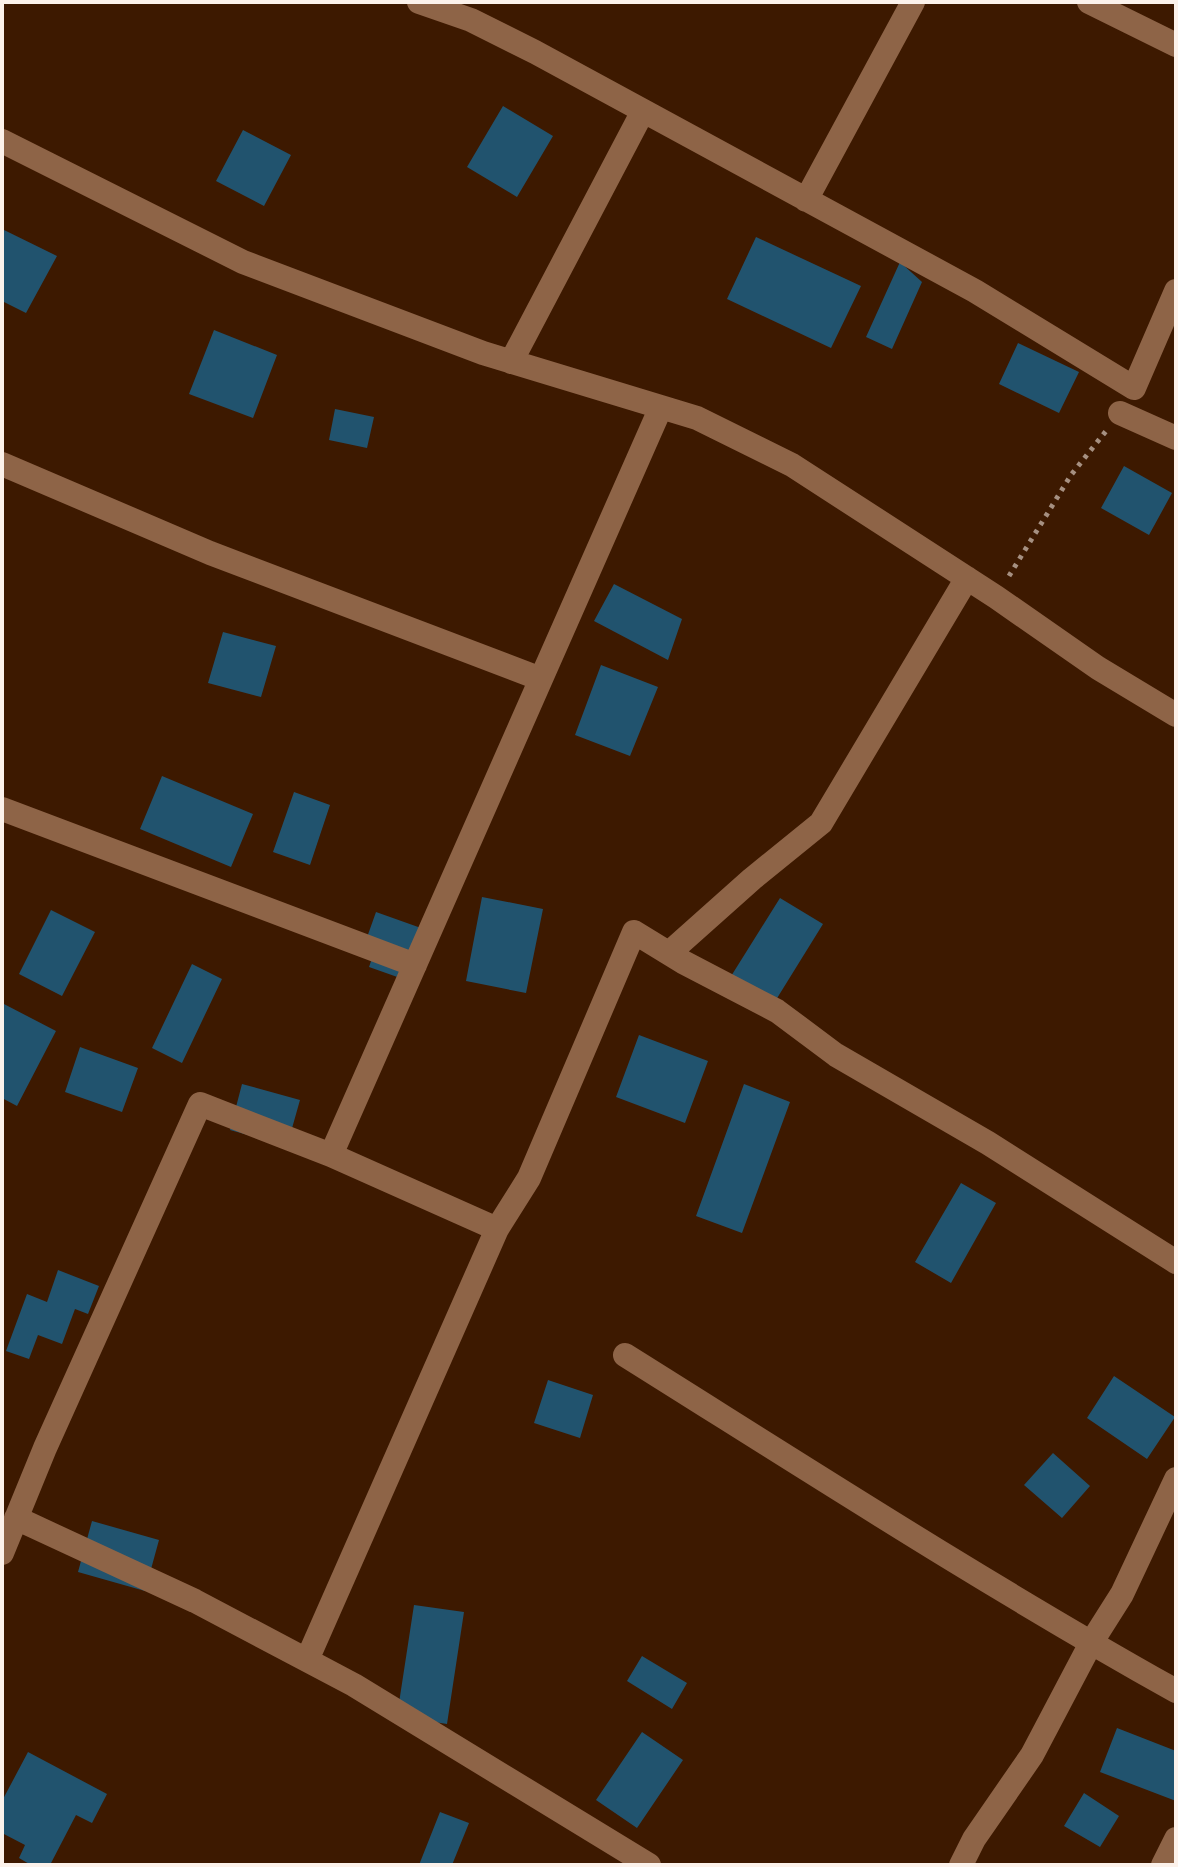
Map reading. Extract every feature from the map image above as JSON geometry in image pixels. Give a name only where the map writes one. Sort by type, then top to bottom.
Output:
[{"type":"street","points":[[419,2],[471,20],[535,52],[975,291],[1134,388],[1176,291]]},
{"type":"street","points":[[806,200],[913,2]]},
{"type":"street","points":[[1089,2],[1176,45]]},
{"type":"street","points":[[511,362],[643,111]]},
{"type":"street","points":[[2,141],[243,262],[511,362],[697,418],[792,465],[996,597],[1098,668],[1176,715]]},
{"type":"street","points":[[331,1155],[661,407]]},
{"type":"street","points":[[1120,413],[1176,438]]},
{"type":"street","points":[[2,464],[210,553],[541,679]]},
{"type":"street","points":[[669,953],[821,823],[967,578]]},
{"type":"street","points":[[2,809],[415,965]]},
{"type":"street","points":[[307,1660],[497,1229],[529,1178],[634,932],[683,962],[777,1011],[836,1055],[988,1143],[1176,1262]]},
{"type":"street","points":[[2,1553],[45,1448],[200,1104],[331,1155],[497,1229]]},
{"type":"street","points":[[625,1355],[951,1560],[1176,1691]]},
{"type":"street","points":[[961,1865],[974,1839],[1032,1755],[1091,1643],[1122,1594],[1176,1479]]},
{"type":"street","points":[[16,1518],[195,1601],[354,1685],[649,1865]]},
{"type":"street","points":[[1163,1865],[1176,1839]]},
{"type":"path","points":[[996,597],[1071,475],[1120,413]]},
{"type":"building","points":[[503,106],[553,136],[517,197],[467,167]]},
{"type":"building","points":[[243,130],[291,155],[264,206],[216,181]]},
{"type":"building","points":[[2,229],[57,256],[26,313],[2,301]]},
{"type":"building","points":[[756,237],[861,286],[831,348],[727,299]]},
{"type":"building","points":[[900,262],[922,282],[892,349],[866,337]]},
{"type":"building","points":[[214,330],[277,355],[253,418],[189,394]]},
{"type":"building","points":[[1018,343],[1079,372],[1059,413],[999,384]]},
{"type":"building","points":[[335,409],[374,417],[367,448],[329,440]]},
{"type":"building","points":[[1124,466],[1172,493],[1149,535],[1101,508]]},
{"type":"building","points":[[614,584],[682,619],[668,660],[594,621]]},
{"type":"building","points":[[223,632],[276,646],[261,697],[208,683]]},
{"type":"building","points":[[601,665],[658,687],[630,756],[575,735]]},
{"type":"building","points":[[162,776],[253,814],[231,867],[140,829]]},
{"type":"building","points":[[294,792],[330,805],[310,865],[273,852]]},
{"type":"building","points":[[482,897],[543,909],[526,993],[466,981]]},
{"type":"building","points":[[780,898],[823,924],[766,1016],[723,989]]},
{"type":"building","points":[[51,910],[95,932],[62,996],[19,974]]},
{"type":"building","points":[[376,912],[421,928],[403,979],[369,967],[376,947],[365,943]]},
{"type":"building","points":[[192,964],[222,979],[182,1063],[152,1048]]},
{"type":"building","points":[[2,1003],[56,1031],[17,1106],[2,1098]]},
{"type":"building","points":[[639,1035],[708,1061],[685,1123],[616,1097]]},
{"type":"building","points":[[80,1047],[138,1068],[122,1112],[65,1092]]},
{"type":"building","points":[[242,1084],[300,1100],[287,1146],[230,1130]]},
{"type":"building","points":[[744,1084],[790,1102],[742,1233],[696,1216]]},
{"type":"building","points":[[961,1183],[996,1203],[951,1283],[915,1262]]},
{"type":"building","points":[[58,1270],[99,1286],[88,1314],[75,1309],[62,1344],[38,1335],[29,1359],[6,1351],[27,1294],[47,1302]]},
{"type":"building","points":[[1114,1376],[1175,1417],[1147,1459],[1087,1418]]},
{"type":"building","points":[[548,1380],[593,1395],[580,1438],[534,1423]]},
{"type":"building","points":[[1053,1453],[1090,1486],[1062,1518],[1024,1485]]},
{"type":"building","points":[[92,1521],[159,1540],[145,1591],[78,1572]]},
{"type":"building","points":[[414,1605],[464,1612],[447,1724],[397,1716]]},
{"type":"building","points":[[642,1656],[687,1683],[672,1709],[627,1681]]},
{"type":"building","points":[[1117,1728],[1176,1751],[1176,1801],[1100,1772]]},
{"type":"building","points":[[642,1732],[683,1760],[637,1828],[596,1800]]},
{"type":"building","points":[[28,1752],[107,1794],[92,1823],[76,1815],[50,1865],[31,1865],[19,1858],[25,1845],[2,1833],[2,1801]]},
{"type":"building","points":[[1084,1793],[1119,1816],[1100,1847],[1064,1826]]},
{"type":"building","points":[[440,1812],[469,1823],[452,1865],[419,1865]]}]
